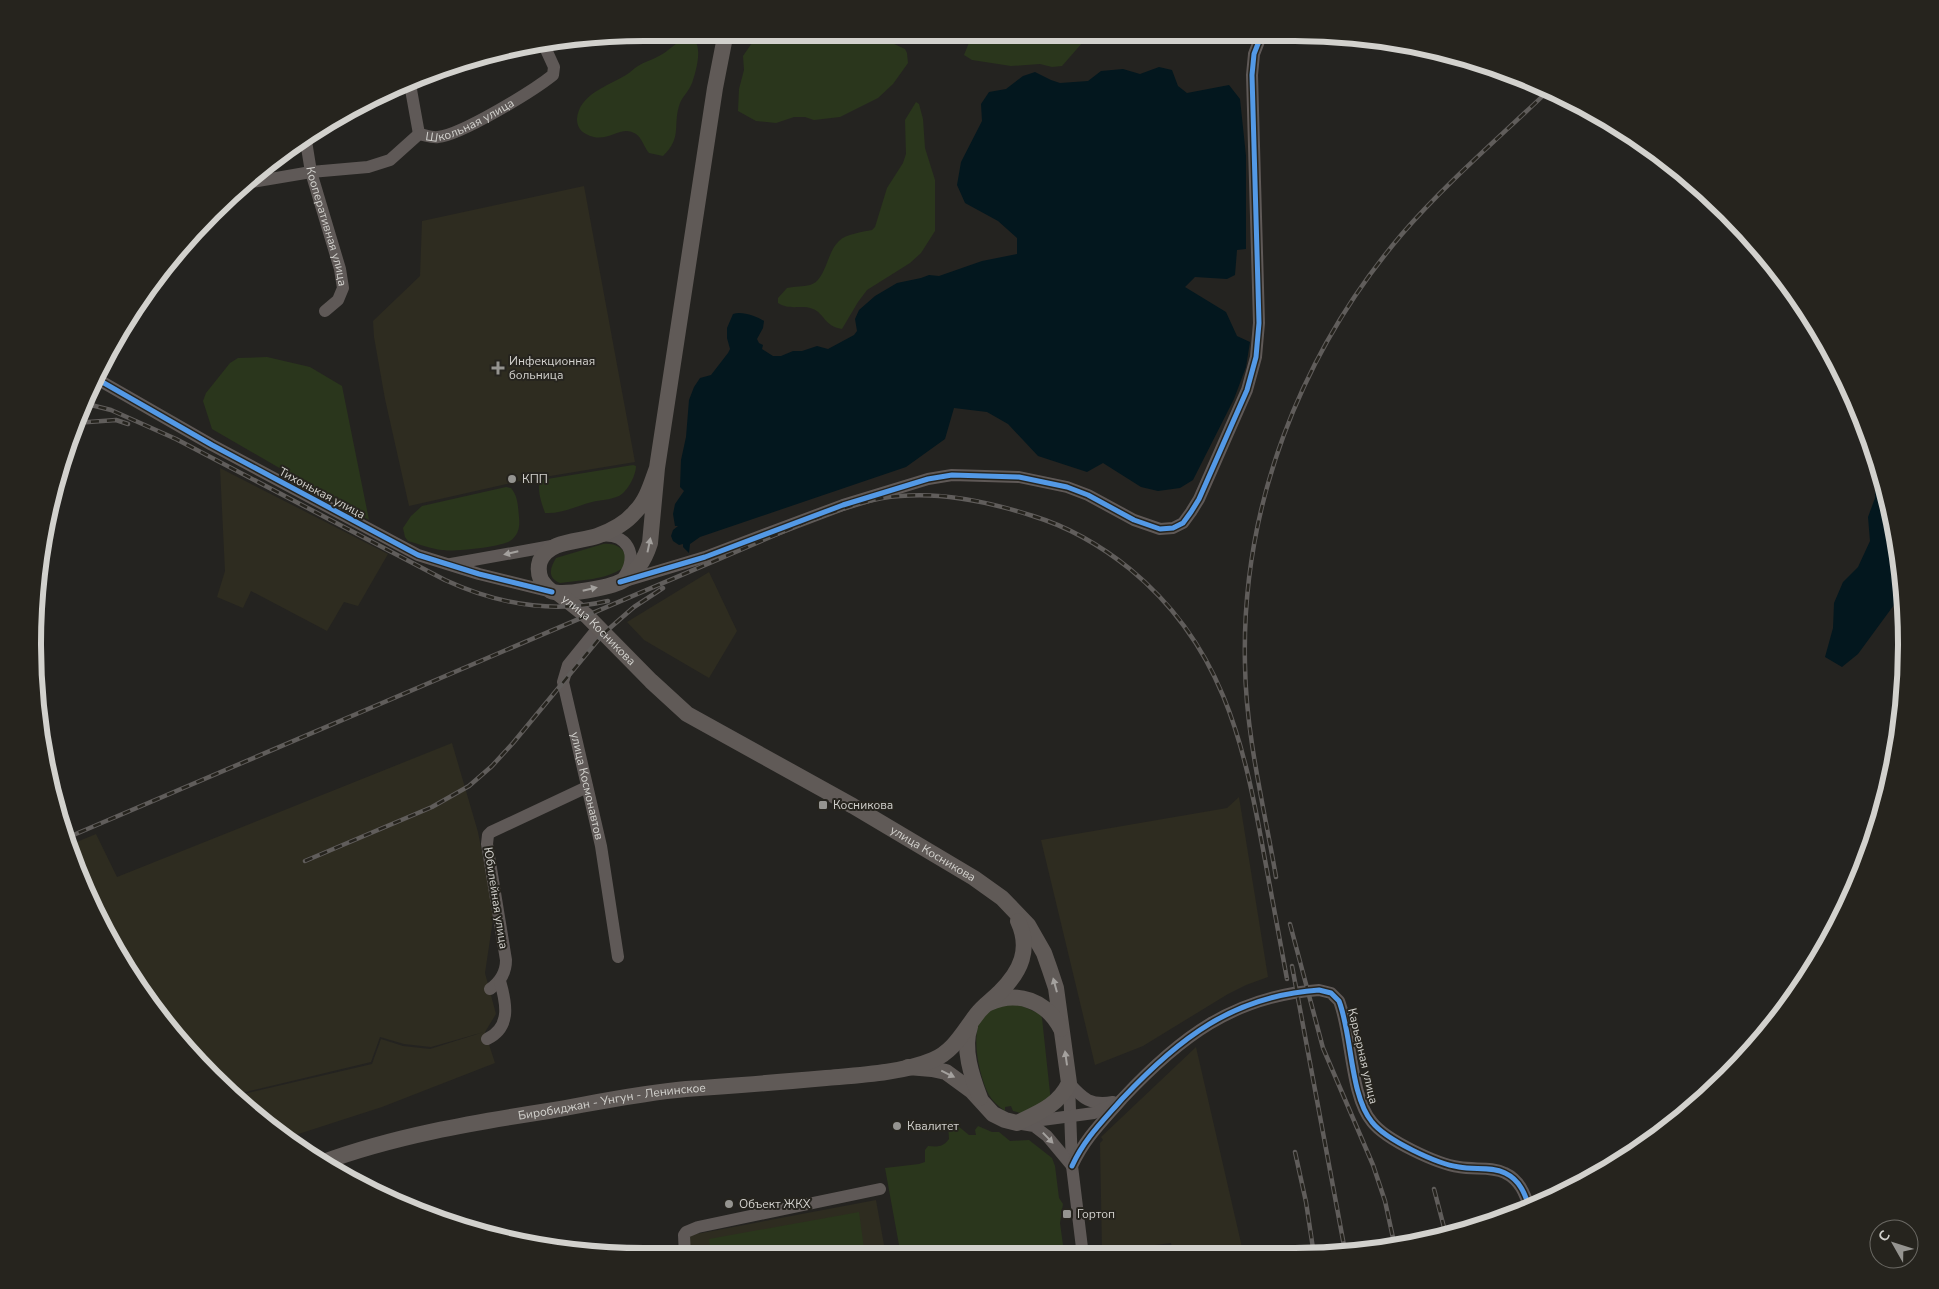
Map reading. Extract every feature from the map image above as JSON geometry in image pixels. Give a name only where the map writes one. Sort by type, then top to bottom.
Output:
[{"type":"main road","points":[[656,468],[646,497],[636,512],[623,523],[597,536],[559,545],[544,555],[539,568],[541,579],[555,592],[575,593],[620,582],[639,567],[648,552],[656,468],[715,88],[724,41]]},
{"type":"main road","name":"улица Косникова","points":[[555,592],[576,606],[686,714],[853,806],[974,878],[1002,898],[1028,925],[1044,953],[1056,988],[1069,1083]]},
{"type":"main road","points":[[908,1068],[941,1056],[953,1046],[985,1005],[1004,988],[1014,975],[1024,947],[1023,932],[1018,921],[1002,898]]},
{"type":"main road","points":[[985,1005],[1006,998],[1022,998],[1037,1004],[1052,1014],[1062,1033]]},
{"type":"main road","points":[[971,1022],[968,1030],[968,1046],[973,1077],[981,1100]]},
{"type":"main road","points":[[908,1068],[932,1069],[946,1072],[981,1100],[993,1114],[1017,1123],[1055,1102],[1062,1096],[1069,1083]]},
{"type":"main road","name":"Биробиджан - Унгун - Ленинское","points":[[331,1160],[400,1139],[492,1120],[660,1092],[859,1075],[908,1068]]},
{"type":"street","points":[[620,582],[705,557],[842,505],[928,479],[952,475],[997,476],[1044,481],[1088,495],[1134,520],[1160,529],[1173,528],[1183,522],[1198,499],[1248,390],[1258,341],[1252,74],[1254,54],[1259,41]]},
{"type":"street","name":"Школьная улица","points":[[259,181],[312,172],[368,167],[390,160],[419,134],[438,137],[467,126],[541,84],[553,75],[554,67],[546,50]]},
{"type":"street","points":[[411,88],[419,134]]},
{"type":"street","name":"Кооперативная улица","points":[[307,145],[312,172],[340,269],[343,288],[338,300],[325,311]]},
{"type":"street","name":"Тихонькая улица","points":[[101,382],[212,445],[418,555],[555,592]]},
{"type":"street","points":[[597,536],[614,536],[630,549],[631,565],[620,582]]},
{"type":"street","points":[[446,564],[559,545]]},
{"type":"street","name":"улица Космонавтов","points":[[598,628],[568,665],[563,682],[602,846],[618,957]]},
{"type":"street","name":"Юбилейная улица","points":[[487,1039],[499,1031],[505,1019],[506,1002],[500,981],[505,970],[506,960],[487,844],[488,835],[587,787]]},
{"type":"street","points":[[490,990],[500,981]]},
{"type":"street","name":"Карьерная улица","points":[[1072,1166],[1085,1140],[1120,1101],[1162,1058],[1197,1032],[1228,1013],[1253,1002],[1314,990],[1325,991],[1336,996],[1342,1008],[1360,1098],[1370,1120],[1378,1128],[1398,1142],[1446,1164],[1472,1169],[1503,1171],[1518,1183],[1526,1201]]},
{"type":"street","points":[[1069,1083],[1080,1096],[1093,1103],[1101,1104],[1120,1101]]},
{"type":"street","name":"улица Косникова","points":[[1069,1083],[1072,1166],[1082,1248]]},
{"type":"street","points":[[1017,1123],[1094,1113],[1120,1101]]},
{"type":"street","points":[[1017,1123],[1034,1126],[1047,1136],[1072,1166]]},
{"type":"street","points":[[685,1248],[684,1235],[690,1230],[706,1224],[880,1189]]},
{"type":"shaded area","name":"Инфекционная больница","points":[[584,186],[635,462],[520,481],[409,506],[385,399],[373,321],[420,276],[422,221]]},
{"type":"shaded area","points":[[220,468],[388,554],[358,606],[344,602],[327,631],[251,591],[243,608],[217,597],[225,571]]},
{"type":"shaded area","points":[[709,572],[737,631],[709,678],[644,640],[627,622]]},
{"type":"shaded area","points":[[452,743],[478,832],[494,913],[485,973],[496,1014],[485,1032],[495,1063],[382,1107],[294,1135],[243,1094],[372,1064],[381,1039],[403,1046],[430,1049],[484,1032],[431,1047],[404,1044],[380,1037],[371,1062],[242,1093],[191,1042],[143,980],[103,911],[75,843],[96,834],[117,877]]},
{"type":"shaded area","points":[[1239,797],[1268,977],[1228,994],[1143,1046],[1095,1065],[1041,840],[1227,808]]},
{"type":"shaded area","points":[[1196,1047],[1242,1248],[1166,1248],[1172,1247],[1171,1243],[1133,1248],[1102,1248],[1100,1143],[1103,1140],[1101,1137]]},
{"type":"shaded area","points":[[876,1200],[885,1248],[688,1248],[686,1236]]},
{"type":"green space","points":[[679,41],[694,41],[698,49],[694,78],[680,103],[675,137],[673,143],[663,156],[649,153],[638,136],[630,131],[619,132],[601,138],[586,134],[581,130],[577,122],[579,110],[589,97],[640,65],[663,54]]},
{"type":"green space","points":[[753,41],[888,41],[905,49],[908,63],[893,84],[878,98],[840,117],[814,120],[805,117],[794,117],[776,123],[756,121],[738,111],[739,89],[744,70],[743,56]]},
{"type":"green space","points":[[970,41],[1084,41],[1062,66],[1052,67],[1040,64],[1011,66],[972,60],[964,55]]},
{"type":"green space","points":[[916,102],[919,104],[923,119],[925,148],[935,180],[935,231],[921,253],[910,263],[867,290],[842,329],[831,325],[820,313],[813,309],[787,307],[778,303],[778,298],[787,288],[807,286],[820,278],[839,241],[854,234],[872,230],[875,227],[887,188],[903,163],[906,154],[905,120]]},
{"type":"green space","points":[[267,357],[310,367],[342,386],[369,520],[212,429],[203,401],[206,393],[230,363],[238,358]]},
{"type":"green space","points":[[636,466],[636,470],[633,478],[628,487],[619,496],[563,511],[545,513],[539,492],[541,480]]},
{"type":"green space","points":[[506,487],[511,488],[515,494],[518,506],[519,527],[517,533],[510,541],[487,547],[448,550],[434,549],[408,541],[405,537],[403,528],[411,516],[422,506]]},
{"type":"green space","points":[[603,544],[618,546],[623,551],[627,557],[623,568],[601,577],[560,583],[551,576],[552,565],[556,558]]},
{"type":"green space","points":[[1013,1002],[1040,1014],[1042,1018],[1051,1102],[1024,1114],[1013,1111],[1011,1106],[1005,1107],[1005,1111],[997,1105],[987,1091],[978,1061],[976,1038],[982,1018],[993,1008]]},
{"type":"green space","points":[[952,1121],[969,1135],[976,1135],[975,1130],[978,1126],[992,1132],[999,1132],[1010,1141],[1029,1140],[1052,1158],[1055,1166],[1059,1198],[1063,1204],[1060,1223],[1063,1245],[1065,1248],[900,1248],[885,1168],[925,1162],[925,1150],[928,1146],[940,1146],[949,1139],[948,1124]]},
{"type":"green space","points":[[859,1212],[864,1248],[710,1248],[709,1239]]},
{"type":"water","points":[[1159,67],[1172,70],[1178,86],[1187,93],[1229,85],[1240,99],[1246,156],[1246,249],[1237,250],[1235,275],[1227,279],[1195,277],[1185,287],[1226,312],[1237,336],[1250,342],[1246,367],[1234,399],[1193,480],[1180,488],[1158,491],[1141,487],[1103,463],[1087,472],[1038,456],[1008,424],[987,412],[954,408],[945,439],[906,467],[700,537],[690,544],[689,553],[683,547],[683,544],[679,545],[673,541],[671,536],[673,530],[678,526],[675,526],[673,514],[675,504],[684,491],[680,487],[681,460],[686,437],[689,400],[700,378],[711,375],[728,353],[730,349],[727,328],[733,314],[749,314],[764,321],[763,328],[757,339],[763,345],[762,349],[773,356],[781,356],[793,351],[802,351],[817,346],[828,349],[854,335],[857,331],[855,319],[859,310],[875,296],[897,283],[929,275],[939,276],[982,261],[1017,254],[1017,238],[998,221],[965,203],[957,185],[961,162],[982,121],[981,104],[989,92],[1006,89],[1023,76],[1035,72],[1060,83],[1088,81],[1101,71],[1123,69],[1140,74]]},
{"type":"water","points":[[1875,481],[1893,566],[1896,602],[1858,654],[1842,667],[1825,657],[1833,628],[1834,603],[1843,582],[1858,567],[1870,541],[1868,517],[1875,498]]},
{"type":"water","points":[[52,535],[49,564],[46,564]]},
{"type":"railway","points":[[1276,877],[1256,771],[1246,692],[1246,606],[1254,548],[1266,491],[1284,435],[1306,381],[1334,330],[1366,280],[1402,234],[1437,196],[1543,95]]},
{"type":"railway","points":[[91,405],[111,410],[176,439],[445,580],[465,588],[504,601],[545,606],[566,607],[608,601]]},
{"type":"railway","points":[[84,422],[116,420],[128,424]]},
{"type":"railway","points":[[72,835],[808,521],[876,499],[888,497],[933,495],[967,499],[1046,520],[1084,538],[1130,569],[1161,598],[1186,629],[1207,662],[1223,696],[1247,769],[1287,979]]},
{"type":"railway","points":[[305,861],[432,807],[469,786],[492,766],[513,743],[603,634],[634,607],[663,588]]},
{"type":"railway","points":[[1290,924],[1323,1048],[1373,1165],[1385,1201],[1393,1239]]},
{"type":"railway","points":[[1292,966],[1344,1245]]},
{"type":"railway","points":[[1295,1152],[1306,1202],[1313,1247]]},
{"type":"railway","points":[[1434,1189],[1444,1229]]},
{"type":"cycle path","points":[[620,582],[705,557],[843,505],[928,479],[952,475],[1019,477],[1067,487],[1088,495],[1134,520],[1160,529],[1173,528],[1183,523],[1199,499],[1247,390],[1256,357],[1259,323],[1252,75],[1254,54],[1259,41]]},
{"type":"cycle path","points":[[101,382],[212,445],[418,555],[479,574],[552,592]]},
{"type":"cycle path","points":[[1072,1166],[1088,1139],[1122,1099],[1143,1077],[1187,1039],[1234,1011],[1260,1001],[1288,994],[1319,990],[1331,993],[1339,1001],[1347,1030],[1359,1097],[1372,1122],[1388,1136],[1412,1150],[1438,1161],[1459,1167],[1489,1169],[1505,1173],[1515,1179],[1527,1201]]},
{"type":"place","name":"Инфекционная больница","points":[[498,368]]},
{"type":"place","name":"КПП","points":[[512,479]]},
{"type":"place","name":"Косникова","points":[[823,805]]},
{"type":"place","name":"Квалитет","points":[[897,1126]]},
{"type":"place","name":"Объект ЖКХ","points":[[729,1204]]},
{"type":"place","name":"Гортоп","points":[[1067,1214]]}]
